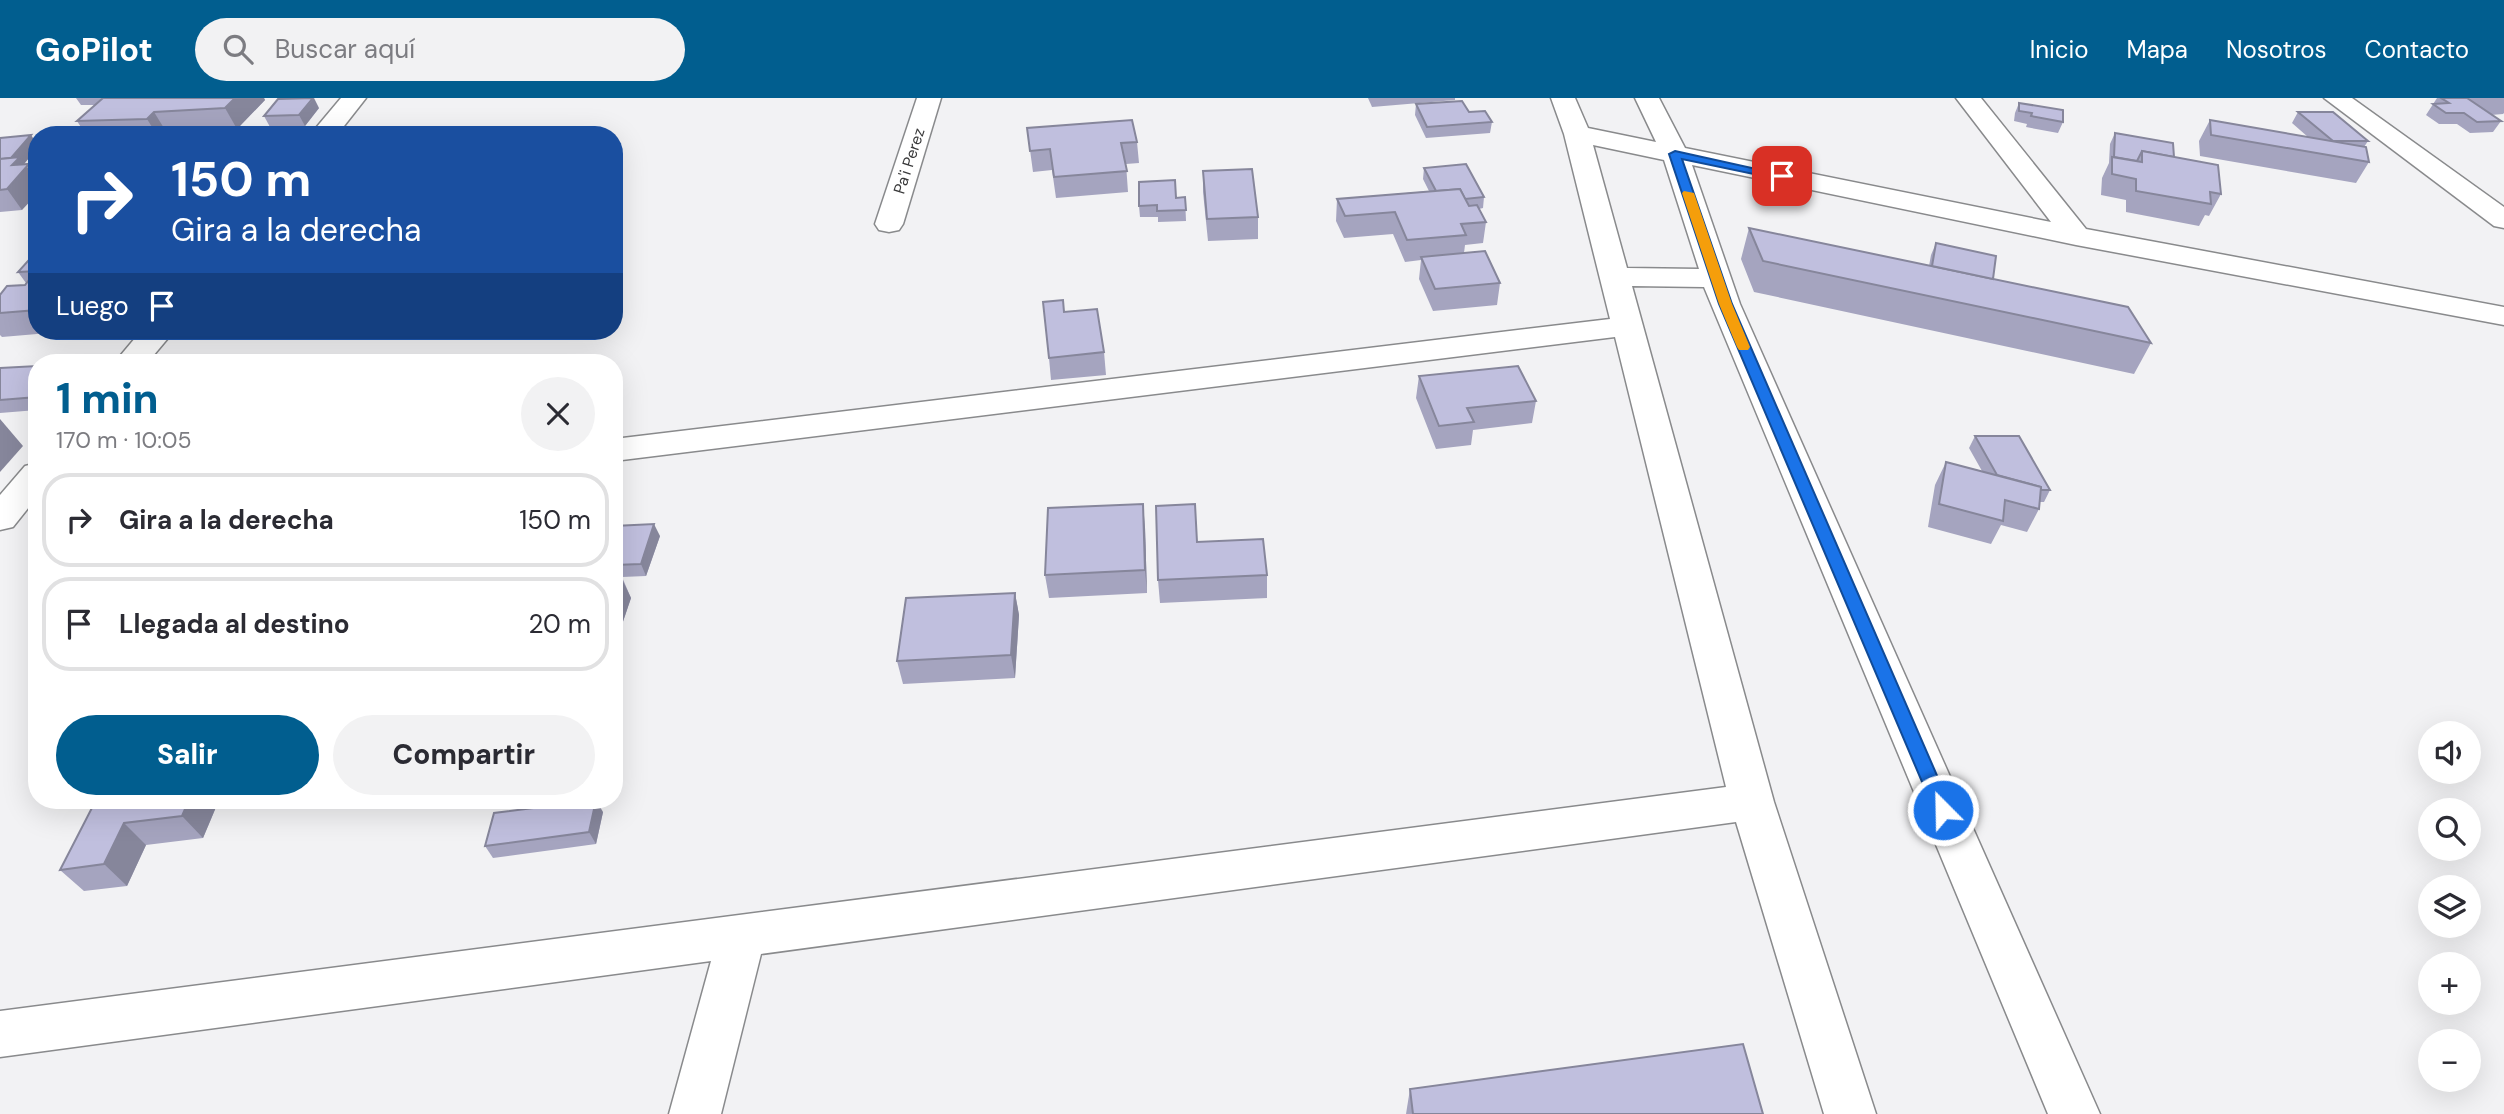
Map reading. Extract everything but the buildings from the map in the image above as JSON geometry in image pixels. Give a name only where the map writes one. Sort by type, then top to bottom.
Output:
[{"type":"street","points":[[331,126],[354,98]]},
{"type":"street","name":"Pa'i Perez","points":[[888,224],[929,98]]},
{"type":"street","points":[[1563,98],[1577,134],[1752,802],[1850,1114]]},
{"type":"street","points":[[1647,98],[1675,154],[1716,278],[2074,1114]]},
{"type":"street","points":[[1968,98],[2076,236]]},
{"type":"street","points":[[2336,98],[2504,220]]},
{"type":"street","points":[[1577,134],[2076,236],[2504,316]]},
{"type":"street","points":[[1614,276],[1716,278]]},
{"type":"street","points":[[623,449],[1628,326]]},
{"type":"street","points":[[138,354],[150,340]]},
{"type":"street","points":[[0,518],[28,485]]},
{"type":"street","points":[[0,524],[28,521]]},
{"type":"street","points":[[0,1034],[1752,802]]},
{"type":"street","points":[[695,1114],[742,936]]},
{"type":"slow traffic","points":[[1688,193],[1725,304],[1744,347]]},
{"type":"route","points":[[1782,176],[1675,154],[1725,304],[1943,810]]}]
